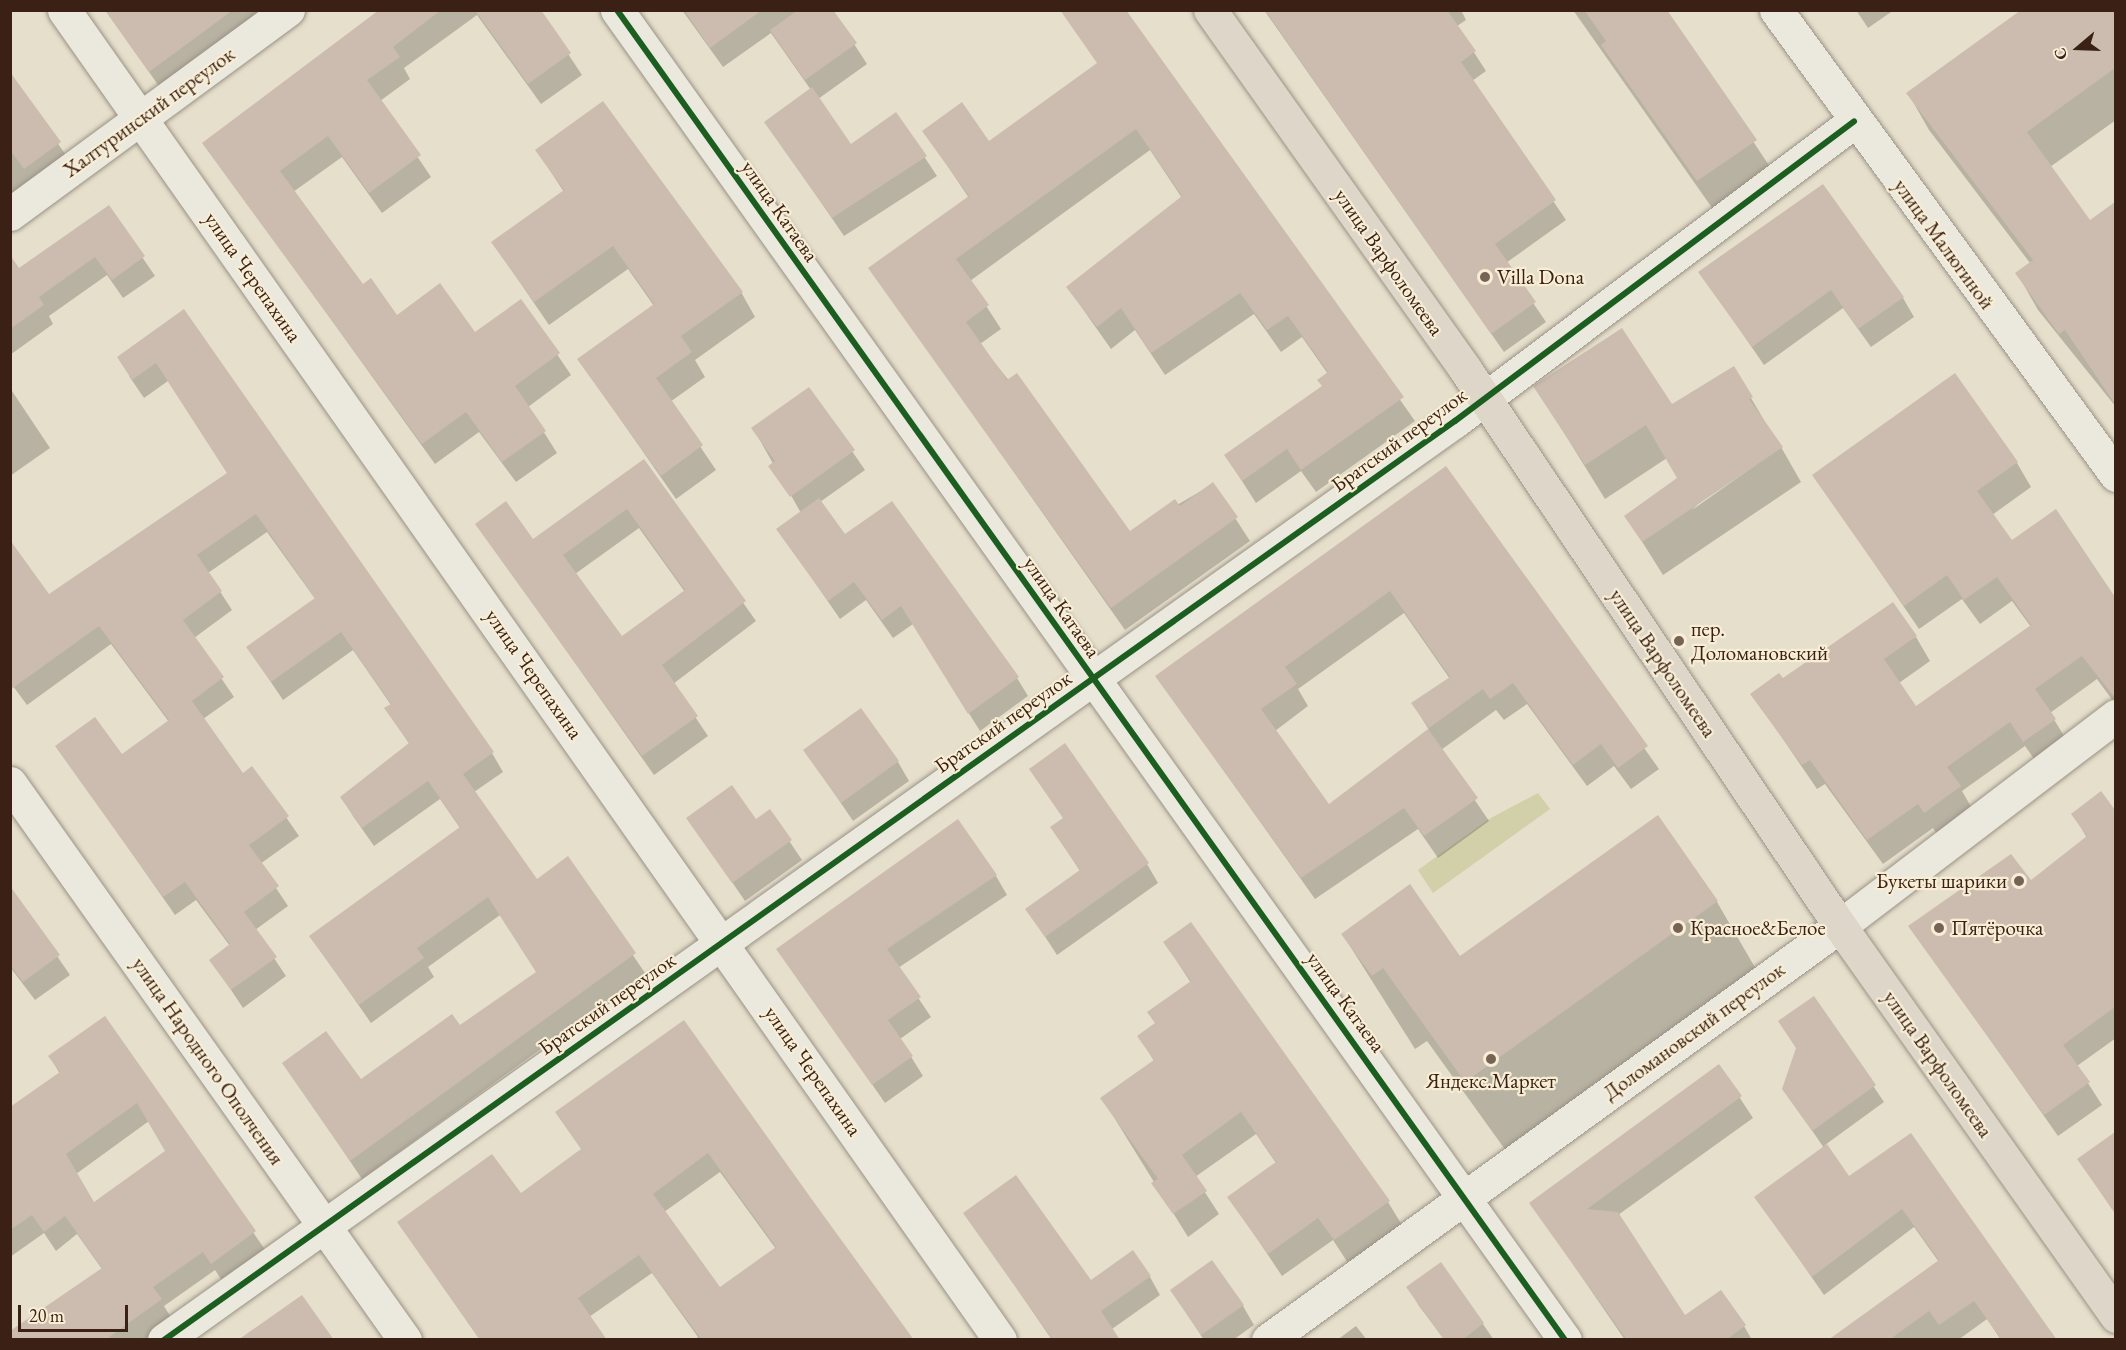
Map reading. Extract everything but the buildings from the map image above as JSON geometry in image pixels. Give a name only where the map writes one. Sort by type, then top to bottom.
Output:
[{"type":"main road","name":"улица Варфоломеева","points":[[1210,10],[1485,399],[1840,926],[2115,1316]]},
{"type":"street","name":"улица Черепахина","points":[[64,10],[723,942],[1000,1340]]},
{"type":"street","name":"Халтуринский переулок","points":[[10,214],[288,10]]},
{"type":"street","name":"улица Катаева","points":[[617,10],[1565,1340]]},
{"type":"street","name":"улица Малюгиной","points":[[1776,10],[1854,121],[2115,475]]},
{"type":"street","name":"Братский переулок","points":[[164,1340],[1485,399],[1854,121]]},
{"type":"street","name":"Доломановский переулок","points":[[1268,1340],[1840,926],[2115,716]]},
{"type":"street","name":"улица Народного Ополчения","points":[[10,783],[405,1340]]},
{"type":"green space","points":[[1538,793],[1550,809],[1433,893],[1418,870],[1489,819]]},
{"type":"cycle path","points":[[617,10],[1565,1340]]},
{"type":"cycle path","points":[[164,1340],[1455,421],[1854,121]]},
{"type":"place","name":"Villa Dona","points":[[1485,277]]},
{"type":"place","name":"пер. Доломановский","points":[[1679,641]]},
{"type":"place","name":"Букеты шарики","points":[[2019,881]]},
{"type":"place","name":"Красное&Белое","points":[[1678,928]]},
{"type":"place","name":"Пятёрочка","points":[[1939,928]]},
{"type":"place","name":"Яндекс.Маркет","points":[[1491,1059]]}]
